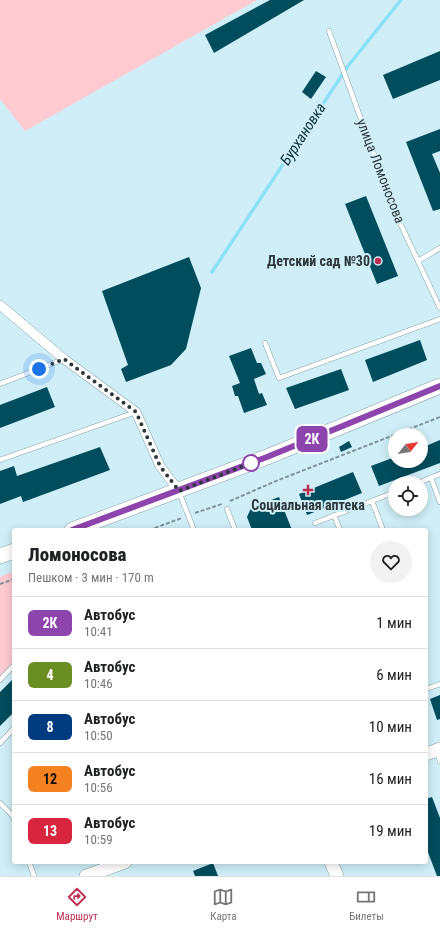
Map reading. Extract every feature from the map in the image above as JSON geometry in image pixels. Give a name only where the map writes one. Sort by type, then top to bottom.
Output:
[{"type":"main road","points":[[77,528],[267,457],[440,386]]},
{"type":"main road","points":[[0,556],[12,552]]},
{"type":"street","points":[[0,305],[64,359],[136,412],[160,466],[179,491]]},
{"type":"street","points":[[86,876],[119,864]]},
{"type":"street","points":[[333,864],[337,876]]},
{"type":"lane","name":"улица Ломоносова","points":[[329,31],[372,152],[401,225],[440,308]]},
{"type":"lane","points":[[418,261],[440,248]]},
{"type":"lane","points":[[265,343],[279,378],[440,319]]},
{"type":"lane","points":[[0,384],[64,359]]},
{"type":"lane","points":[[0,460],[136,412]]},
{"type":"lane","points":[[428,479],[440,474]]},
{"type":"lane","points":[[431,478],[440,502]]},
{"type":"lane","points":[[179,491],[193,528]]},
{"type":"lane","points":[[315,523],[388,495]]},
{"type":"lane","points":[[372,501],[381,528]]},
{"type":"lane","points":[[227,509],[233,528]]},
{"type":"lane","points":[[334,515],[339,528]]},
{"type":"lane","points":[[0,680],[12,667]]},
{"type":"lane","points":[[428,688],[440,684]]},
{"type":"lane","points":[[0,743],[12,730]]},
{"type":"lane","points":[[0,803],[12,815]]},
{"type":"lane","points":[[30,864],[34,876]]},
{"type":"path","points":[[154,528],[238,498],[276,481],[440,417]]},
{"type":"path","points":[[0,584],[12,580]]},
{"type":"shaded area","points":[[0,0],[257,0],[25,131],[0,99]]},
{"type":"shaded area","points":[[12,572],[12,663],[0,677],[0,577]]},
{"type":"building","points":[[270,0],[304,0],[214,53],[205,35]]},
{"type":"building","points":[[440,51],[440,80],[393,99],[383,75]]},
{"type":"building","points":[[316,71],[326,77],[311,99],[302,92]]},
{"type":"building","points":[[440,129],[440,151],[432,154],[440,173],[440,209],[433,211],[406,142]]},
{"type":"building","points":[[366,196],[398,276],[377,284],[345,204]]},
{"type":"building","points":[[189,257],[201,288],[186,349],[171,365],[126,382],[121,369],[128,365],[102,291]]},
{"type":"building","points":[[420,340],[427,360],[373,382],[365,360]]},
{"type":"building","points":[[251,348],[257,363],[261,363],[266,374],[254,379],[259,394],[262,393],[267,405],[244,413],[238,396],[235,396],[232,386],[240,383],[229,356]]},
{"type":"building","points":[[341,369],[349,390],[295,409],[286,388]]},
{"type":"building","points":[[47,387],[55,407],[0,428],[0,405]]},
{"type":"building","points":[[440,440],[440,463],[428,468],[428,445]]},
{"type":"building","points":[[349,441],[352,447],[341,452],[339,447]]},
{"type":"building","points":[[100,447],[110,470],[23,502],[21,496],[0,504],[0,471],[14,466],[17,476]]},
{"type":"building","points":[[388,460],[388,468],[427,468],[406,476],[388,476],[388,483],[379,486],[371,466]]},
{"type":"building","points":[[353,472],[362,493],[307,515],[299,494]]},
{"type":"building","points":[[279,497],[291,528],[251,528],[247,517],[251,508]]},
{"type":"building","points":[[12,680],[12,714],[0,726],[0,692]]},
{"type":"building","points":[[440,695],[440,719],[437,720],[430,699]]},
{"type":"building","points":[[432,797],[440,818],[440,876],[437,876],[428,852],[428,798]]},
{"type":"building","points":[[213,864],[218,876],[195,876],[193,871]]},
{"type":"waterway","name":"Бурхановка","points":[[212,272],[348,66],[401,0]]},
{"type":"bus line","name":"2К","points":[[77,528],[267,457],[440,386]]},
{"type":"place","name":"Детский сад №30","points":[[378,261]]},
{"type":"place","name":"Социальная аптека","points":[[308,490]]},
{"type":"route","points":[[39,369],[64,359],[136,412],[160,466],[179,491],[251,463]]}]
